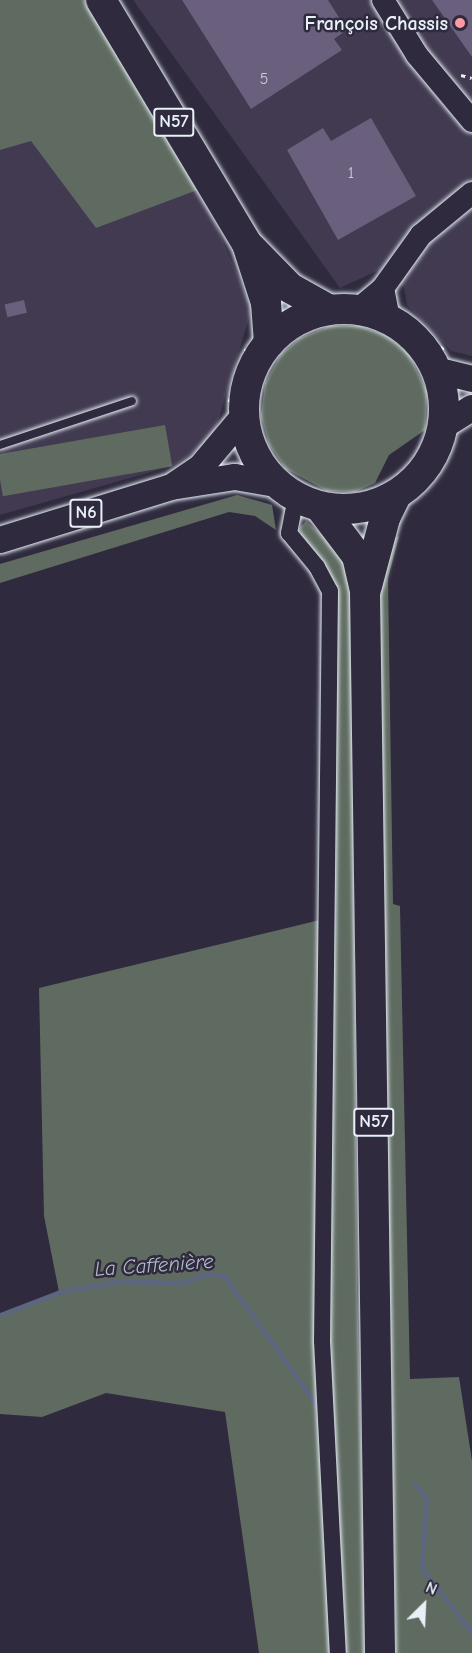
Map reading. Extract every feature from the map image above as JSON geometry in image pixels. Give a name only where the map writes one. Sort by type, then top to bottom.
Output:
[{"type":"highway","name":"N57","points":[[101,0],[247,244],[266,303],[260,342]]},
{"type":"highway","name":"N57","points":[[247,244],[291,288],[342,309]]},
{"type":"highway","points":[[342,309],[395,313],[415,338],[444,363],[443,397],[450,431],[428,466],[405,496],[366,507],[297,496],[251,447],[235,413],[260,342],[304,318],[342,309]]},
{"type":"highway","name":"N57","points":[[297,496],[357,556],[366,592],[380,1653]]},
{"type":"highway","name":"N57","points":[[366,592],[385,518],[405,496]]},
{"type":"main road","points":[[444,363],[472,379]]},
{"type":"main road","points":[[450,431],[472,408]]},
{"type":"main road","name":"N6","points":[[171,487],[200,468],[235,413]]},
{"type":"main road","name":"N6","points":[[0,540],[171,487],[235,477],[297,496]]},
{"type":"street","points":[[383,0],[417,56],[470,112]]},
{"type":"street","points":[[342,309],[383,288],[407,249],[472,193]]},
{"type":"street","points":[[383,288],[395,313]]},
{"type":"street","points":[[297,496],[289,533],[317,567],[330,591],[330,915],[322,1341],[338,1653]]},
{"type":"lane","points":[[0,445],[132,401]]},
{"type":"path","points":[[395,313],[444,363]]},
{"type":"path","points":[[235,413],[233,380],[260,342]]},
{"type":"path","points":[[405,496],[433,477],[450,431]]},
{"type":"shaded area","points":[[0,0],[84,0],[200,189],[252,308],[212,441],[172,466],[0,515]]},
{"type":"shaded area","points":[[133,0],[472,0],[472,356],[451,351],[407,305],[404,287],[377,271],[340,288]]},
{"type":"green space","points":[[0,0],[84,0],[200,189],[96,228],[31,141],[0,150]]},
{"type":"green space","points":[[330,326],[360,326],[387,336],[409,354],[427,392],[425,430],[389,455],[375,483],[355,492],[327,491],[286,469],[269,445],[261,416],[265,383],[281,354],[300,338]]},
{"type":"green space","points":[[165,425],[172,466],[3,496],[0,454]]},
{"type":"green space","points":[[237,495],[272,505],[276,530],[255,516],[229,512],[0,583],[0,564]]},
{"type":"green space","points":[[306,521],[351,561],[357,1286],[366,1653],[344,1653],[330,1342],[337,588],[325,565],[301,537],[300,527]]},
{"type":"green space","points":[[399,536],[388,578],[393,904],[400,906],[410,1379],[459,1377],[472,1461],[472,1653],[396,1653],[379,582],[387,544]]},
{"type":"green space","points":[[324,919],[334,1653],[259,1653],[225,1412],[106,1393],[42,1417],[0,1414],[0,1315],[59,1292],[44,1216],[39,988]]},
{"type":"building","points":[[182,0],[328,0],[347,30],[334,39],[342,50],[251,109]]},
{"type":"building","name":"François Chassis","points":[[432,0],[472,0],[472,57]]},
{"type":"building","points":[[371,118],[416,196],[338,240],[287,150],[323,128],[331,141]]},
{"type":"building","points":[[24,300],[27,313],[7,317],[5,304]]},
{"type":"waterway","name":"La Caffenière","points":[[0,1315],[60,1292],[120,1281],[182,1283],[208,1274],[224,1276],[319,1408]]},
{"type":"waterway","name":"La Caffenière","points":[[414,1483],[426,1498],[422,1568],[472,1633]]},
{"type":"place","name":"François Chassis","points":[[460,23]]}]
